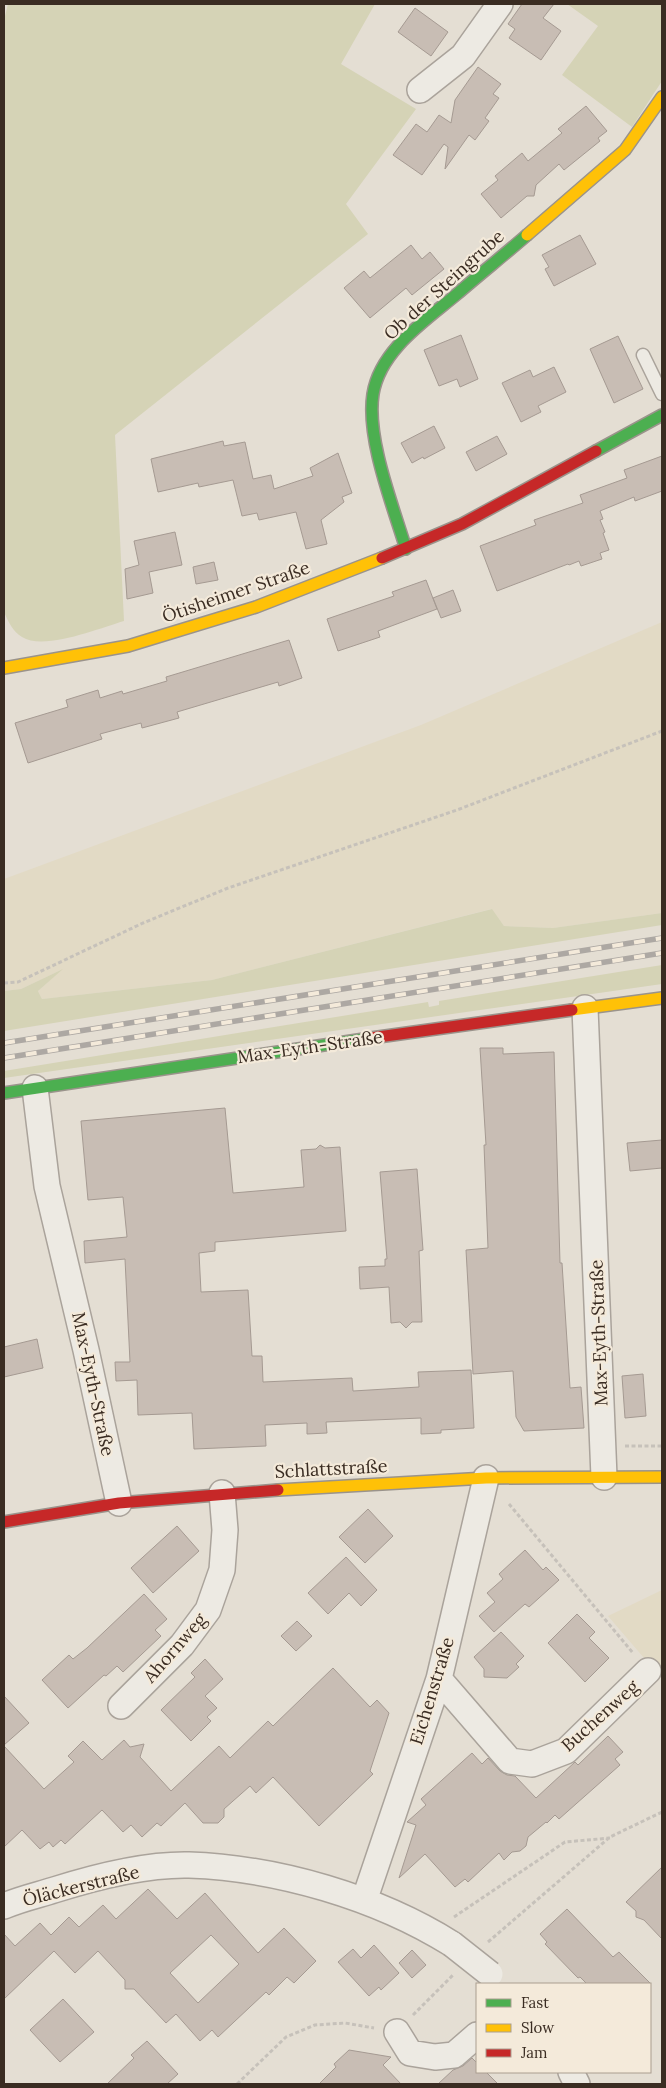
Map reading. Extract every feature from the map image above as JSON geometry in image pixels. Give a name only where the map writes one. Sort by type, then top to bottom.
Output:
[{"type":"street","points":[[420,90],[463,56],[500,4]]},
{"type":"street","name":"Ob der Steingrube","points":[[406,549],[375,443],[370,410],[377,377],[394,352],[413,331],[625,150],[662,97]]},
{"type":"street","name":"Ötisheimer Straße","points":[[9,667],[128,646],[256,607],[406,549],[462,524],[662,416]]},
{"type":"street","name":"Max-Eyth-Straße","points":[[4,1093],[662,998]]},
{"type":"street","name":"Max-Eyth-Straße","points":[[585,1008],[604,1477]]},
{"type":"street","name":"Max-Eyth-Straße","points":[[35,1088],[47,1186],[86,1350],[118,1502]]},
{"type":"street","name":"Schlattstraße","points":[[4,1522],[118,1502],[222,1493],[486,1478],[662,1477]]},
{"type":"street","name":"Eichenstraße","points":[[364,1901],[439,1679],[486,1478]]},
{"type":"street","name":"Ahornweg","points":[[122,1706],[182,1645],[208,1610],[222,1570],[225,1530],[222,1493]]},
{"type":"street","name":"Buchenweg","points":[[439,1679],[510,1761],[532,1764],[566,1751],[648,1671]]},
{"type":"street","name":"Öläckerstraße","points":[[4,1906],[68,1885],[126,1871],[188,1865],[267,1874],[364,1901],[442,1938],[495,1979]]},
{"type":"street","points":[[397,2032],[410,2054],[435,2057],[454,2055],[476,2036]]},
{"type":"lane","points":[[643,355],[662,394]]},
{"type":"path","points":[[4,984],[18,982],[143,922],[228,888],[457,810],[662,731]]},
{"type":"path","points":[[604,1445],[662,1446]]},
{"type":"path","points":[[518,1515],[648,1671]]},
{"type":"path","points":[[487,1944],[610,1838],[662,1812]]},
{"type":"path","points":[[442,1938],[565,1842],[610,1838]]},
{"type":"path","points":[[237,2084],[286,2037],[315,2025],[345,2023],[397,2032],[449,1979]]},
{"type":"shaded area","points":[[8,4],[375,4],[341,64],[416,109],[346,204],[368,234],[115,435],[124,621],[72,637],[44,641],[32,641],[19,635],[11,626],[4,612],[4,20]]},
{"type":"shaded area","points":[[567,4],[662,4],[662,81],[632,127],[562,75],[598,26]]},
{"type":"shaded area","points":[[662,622],[662,913],[553,928],[504,926],[491,909],[212,980],[42,999],[38,991],[61,970],[21,989],[4,991],[4,879],[421,725]]},
{"type":"shaded area","points":[[492,909],[504,926],[553,928],[662,913],[662,925],[4,1031],[4,991],[21,989],[63,969],[38,991],[42,999],[212,980]]},
{"type":"shaded area","points":[[662,965],[662,984],[4,1078],[4,1071],[428,1002],[429,1007],[439,1005],[439,1001]]},
{"type":"shaded area","points":[[662,1590],[662,1679],[608,1616]]},
{"type":"building","points":[[522,4],[554,4],[543,18],[561,31],[541,60],[509,38],[515,29],[508,24]]},
{"type":"building","points":[[415,8],[448,32],[431,56],[398,32]]},
{"type":"building","points":[[478,67],[501,84],[493,94],[499,98],[485,118],[489,121],[475,140],[469,135],[445,169],[448,147],[444,144],[422,175],[393,155],[416,124],[427,132],[439,115],[451,123],[455,100]]},
{"type":"building","points":[[586,106],[607,131],[598,138],[600,141],[564,170],[559,164],[536,185],[534,196],[527,196],[501,218],[481,194],[498,180],[495,176],[522,153],[528,161],[562,133],[558,129]]},
{"type":"building","points":[[580,235],[596,264],[554,286],[545,269],[549,267],[542,255]]},
{"type":"building","points":[[411,245],[422,259],[430,252],[444,269],[412,295],[406,288],[370,318],[344,288],[364,271],[370,278]]},
{"type":"building","points":[[461,335],[478,379],[460,387],[457,379],[439,386],[424,350]]},
{"type":"building","points":[[618,336],[643,389],[614,403],[590,349]]},
{"type":"building","points":[[554,367],[566,392],[538,406],[541,412],[521,422],[502,383],[530,370],[533,377]]},
{"type":"building","points":[[434,426],[445,448],[412,463],[401,443]]},
{"type":"building","points":[[497,436],[507,454],[476,471],[466,452]]},
{"type":"building","points":[[223,441],[224,446],[245,442],[253,479],[271,475],[274,489],[313,476],[310,468],[338,453],[352,493],[342,497],[344,502],[321,520],[327,544],[306,549],[296,512],[259,520],[257,513],[242,516],[233,480],[199,487],[198,483],[158,492],[151,459]]},
{"type":"building","points":[[662,456],[662,491],[635,501],[634,497],[600,511],[603,519],[600,520],[605,532],[603,533],[609,550],[600,553],[602,559],[581,566],[579,561],[568,564],[497,591],[480,546],[536,525],[534,520],[583,503],[580,495],[627,478],[624,470]]},
{"type":"building","points":[[175,532],[182,565],[149,572],[153,593],[127,599],[125,569],[139,565],[134,541]]},
{"type":"building","points":[[214,562],[218,580],[196,584],[193,567]]},
{"type":"building","points":[[426,580],[437,609],[378,631],[380,637],[338,651],[327,619],[394,596],[392,592]]},
{"type":"building","points":[[453,590],[461,611],[441,618],[433,598]]},
{"type":"building","points":[[289,640],[302,678],[279,686],[278,682],[177,712],[179,718],[142,728],[141,723],[100,734],[102,739],[28,763],[15,723],[68,707],[66,700],[98,690],[100,698],[122,691],[123,694],[167,681],[166,677]]},
{"type":"building","points":[[480,1048],[503,1048],[503,1054],[554,1052],[560,1263],[562,1263],[570,1388],[581,1387],[584,1428],[524,1431],[516,1417],[513,1371],[473,1374],[466,1250],[488,1248],[484,1145],[486,1145]]},
{"type":"building","points":[[225,1108],[233,1193],[304,1187],[301,1150],[316,1149],[320,1145],[325,1148],[340,1147],[346,1231],[215,1242],[215,1251],[199,1253],[201,1292],[248,1290],[252,1356],[262,1356],[263,1382],[352,1378],[353,1391],[419,1387],[418,1372],[471,1370],[474,1428],[441,1430],[441,1433],[421,1434],[421,1418],[326,1422],[327,1433],[307,1434],[307,1423],[265,1425],[266,1446],[194,1449],[192,1413],[138,1415],[137,1380],[116,1381],[115,1362],[130,1362],[125,1259],[85,1263],[84,1241],[127,1237],[123,1197],[88,1200],[81,1121]]},
{"type":"building","points":[[662,1140],[662,1168],[630,1171],[627,1143]]},
{"type":"building","points":[[417,1169],[423,1250],[419,1251],[422,1322],[412,1322],[406,1328],[400,1322],[391,1323],[389,1287],[360,1289],[359,1267],[385,1266],[385,1259],[387,1259],[380,1172]]},
{"type":"building","points":[[37,1339],[43,1368],[4,1377],[4,1347]]},
{"type":"building","points":[[643,1374],[646,1416],[625,1418],[622,1376]]},
{"type":"building","points":[[368,1509],[393,1536],[365,1563],[339,1537]]},
{"type":"building","points":[[177,1526],[199,1551],[153,1593],[131,1568]]},
{"type":"building","points":[[525,1550],[543,1570],[546,1567],[559,1580],[529,1607],[525,1604],[494,1632],[479,1616],[495,1602],[487,1593],[503,1579],[499,1574]]},
{"type":"building","points":[[346,1557],[377,1590],[361,1606],[349,1593],[328,1614],[308,1593]]},
{"type":"building","points":[[144,1594],[167,1619],[155,1630],[161,1636],[123,1672],[117,1666],[106,1676],[104,1675],[68,1708],[42,1680],[69,1655],[73,1659],[87,1648]]},
{"type":"building","points":[[577,1614],[595,1632],[589,1638],[609,1658],[585,1682],[548,1643]]},
{"type":"building","points":[[297,1621],[312,1636],[296,1651],[281,1636]]},
{"type":"building","points":[[501,1632],[524,1656],[516,1664],[519,1667],[507,1678],[484,1677],[484,1669],[474,1657]]},
{"type":"building","points":[[205,1659],[223,1679],[205,1696],[217,1708],[207,1717],[211,1721],[191,1741],[161,1710],[195,1677],[191,1673]]},
{"type":"building","points":[[333,1668],[370,1707],[377,1700],[389,1713],[370,1771],[373,1774],[319,1826],[273,1777],[256,1793],[250,1786],[224,1809],[224,1817],[218,1823],[203,1823],[185,1803],[161,1826],[157,1823],[142,1837],[131,1825],[123,1832],[102,1810],[65,1844],[61,1840],[53,1847],[49,1842],[40,1849],[22,1830],[4,1847],[4,1746],[44,1789],[74,1762],[68,1756],[83,1741],[102,1760],[124,1740],[130,1747],[144,1744],[140,1757],[171,1791],[219,1746],[230,1758],[268,1721],[273,1726]]},
{"type":"building","points":[[4,1696],[29,1723],[4,1745]]},
{"type":"building","points":[[608,1736],[623,1752],[615,1759],[620,1765],[559,1819],[555,1815],[528,1837],[526,1846],[520,1851],[512,1852],[504,1860],[499,1853],[468,1882],[465,1879],[455,1887],[425,1854],[399,1878],[416,1825],[407,1822],[426,1805],[421,1799],[472,1753],[482,1764],[488,1758],[500,1771],[507,1775],[515,1776],[536,1798],[575,1762],[578,1765]]},
{"type":"building","points":[[662,1867],[662,1939],[644,1920],[636,1917],[636,1911],[626,1902]]},
{"type":"building","points":[[148,1889],[177,1919],[205,1893],[258,1953],[284,1928],[316,1961],[294,1983],[287,1977],[269,1995],[266,1992],[218,2037],[212,2030],[200,2041],[176,2014],[166,2023],[134,1989],[125,1989],[125,1980],[98,1951],[75,1973],[54,1951],[4,1999],[4,1934],[15,1946],[40,1923],[51,1935],[69,1917],[79,1927],[103,1905],[116,1919]],"holes":[[[211,1935],[239,1964],[198,2003],[170,1973]]]},
{"type":"building","points":[[567,1909],[613,1957],[619,1952],[650,1983],[586,1983],[580,1977],[578,1978],[545,1944],[547,1942],[540,1934]]},
{"type":"building","points":[[374,1945],[399,1973],[381,1990],[379,1987],[369,1996],[338,1962],[353,1949],[361,1958]]},
{"type":"building","points":[[412,1950],[426,1965],[412,1978],[399,1963]]},
{"type":"building","points":[[63,1999],[94,2032],[60,2062],[30,2030]]},
{"type":"building","points":[[147,2041],[178,2074],[167,2084],[107,2084],[134,2058],[131,2055]]},
{"type":"building","points":[[349,2050],[391,2057],[383,2065],[401,2084],[319,2084],[336,2067],[334,2064]]},
{"type":"building","points":[[472,2058],[476,2062],[476,2073],[487,2073],[498,2084],[438,2084],[453,2070],[463,2066]]},
{"type":"railway","points":[[4,1043],[662,938]]},
{"type":"railway","points":[[4,1058],[662,953]]},
{"type":"traffic: fast","points":[[406,549],[382,472],[373,431],[373,394],[377,378],[394,350],[406,337],[527,235]]},
{"type":"traffic: fast","points":[[596,451],[662,415]]},
{"type":"traffic: fast","points":[[4,1093],[371,1038]]},
{"type":"traffic: slow","points":[[527,235],[625,150],[662,97]]},
{"type":"traffic: slow","points":[[4,668],[128,646],[256,607],[382,558]]},
{"type":"traffic: slow","points":[[572,1010],[662,998]]},
{"type":"traffic: slow","points":[[278,1490],[486,1478],[662,1477]]},
{"type":"traffic: jam","points":[[382,558],[462,524],[596,451]]},
{"type":"traffic: jam","points":[[371,1038],[572,1010]]},
{"type":"traffic: jam","points":[[4,1522],[119,1503],[278,1490]]}]
